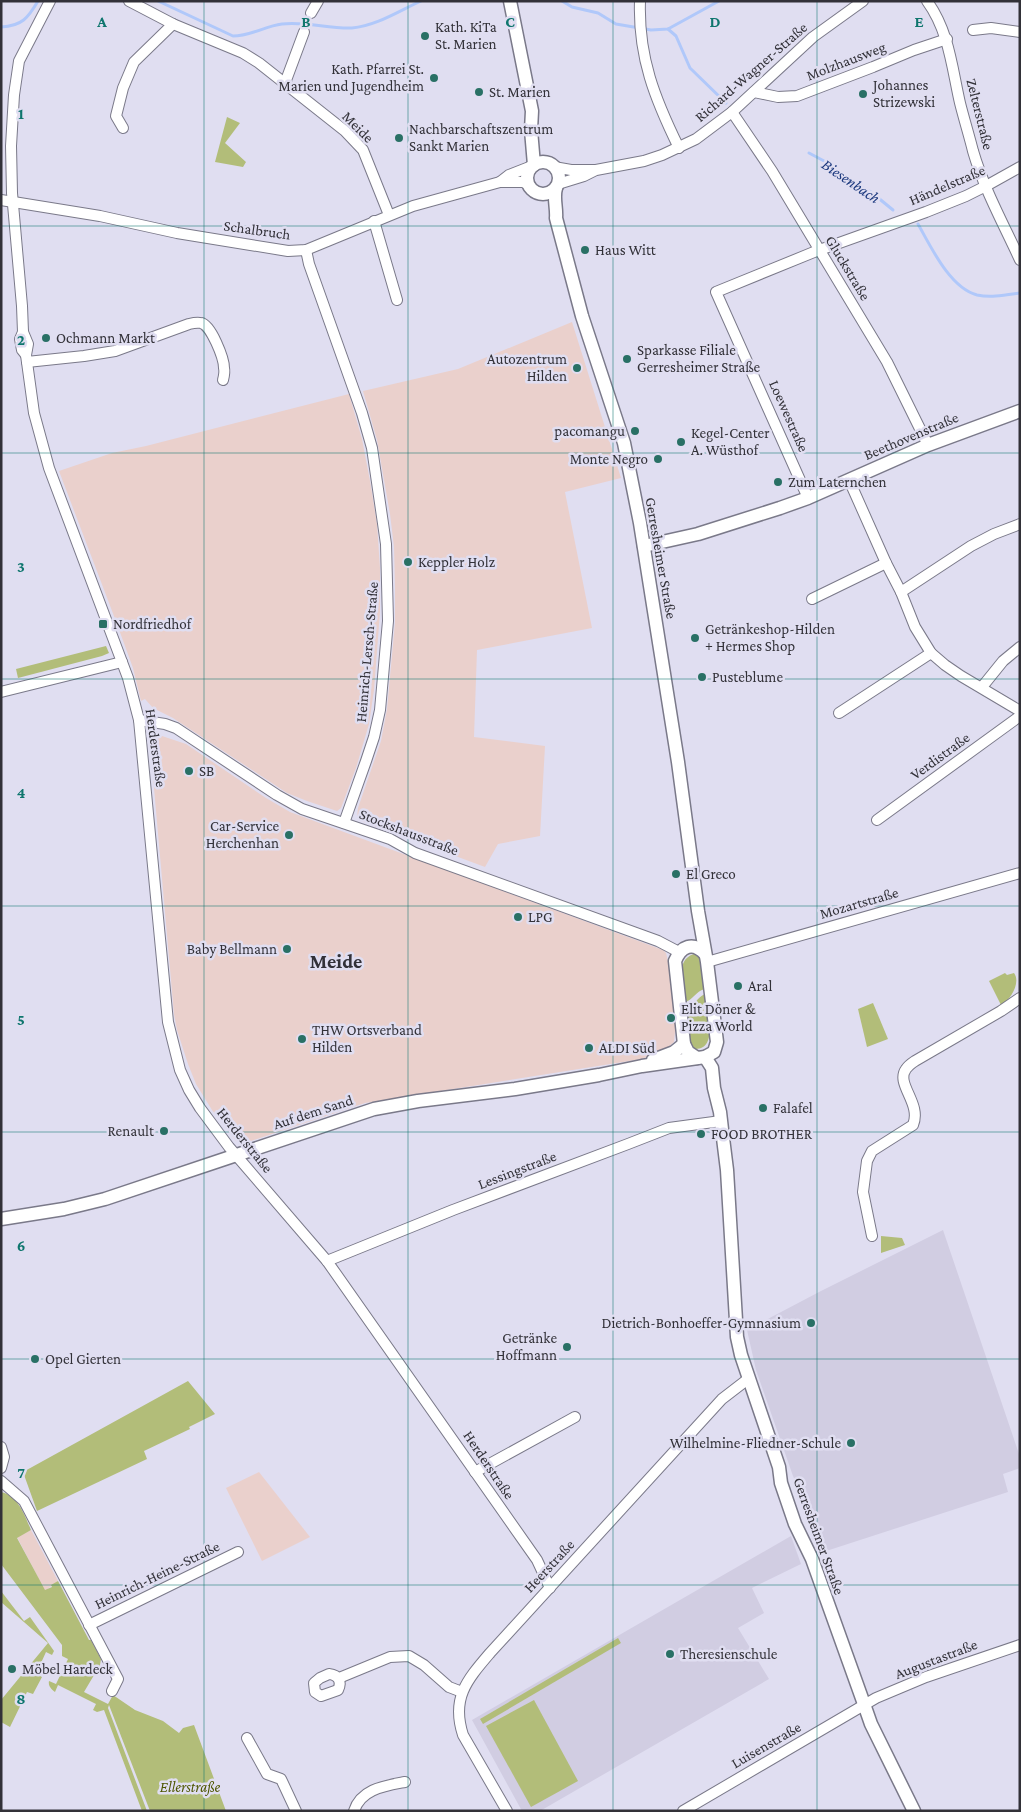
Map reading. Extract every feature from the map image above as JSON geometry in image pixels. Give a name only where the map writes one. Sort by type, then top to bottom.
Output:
[{"type":"street","name":"Herderstraße","points":[[50,1],[19,61],[14,94],[11,146],[12,203],[23,332],[20,339],[22,350],[27,359],[34,413],[49,468],[122,662],[139,720],[163,981],[168,1022],[180,1070],[189,1090],[223,1140],[327,1261],[537,1560],[550,1588]]},
{"type":"street","name":"Meide","points":[[129,1],[173,24],[243,53],[259,63],[346,131],[363,150],[389,215]]},
{"type":"street","points":[[311,13],[318,1]]},
{"type":"street","points":[[510,1],[532,111],[533,166],[527,176],[528,184],[533,191],[540,194],[548,193],[557,186],[558,175],[544,158],[532,111]]},
{"type":"street","points":[[640,1],[640,36],[646,66],[654,94],[679,148]]},
{"type":"street","name":"Richard-Wagner-Straße","points":[[551,165],[570,170],[596,170],[644,161],[679,148],[707,133],[813,37],[863,1]]},
{"type":"street","name":"Zelterstraße","points":[[927,1],[947,39],[960,104],[974,154],[986,186],[1020,260]]},
{"type":"street","points":[[123,128],[116,116],[128,73],[134,62],[173,24]]},
{"type":"street","points":[[973,30],[991,28],[1020,32]]},
{"type":"street","points":[[285,83],[304,32]]},
{"type":"street","name":"Molzhausweg","points":[[754,92],[778,97],[797,96],[947,39]]},
{"type":"street","name":"Gluckstraße","points":[[732,112],[772,171],[887,362],[928,445]]},
{"type":"street","points":[[533,166],[539,163],[551,165]]},
{"type":"street","name":"Schalbruch","points":[[500,182],[509,175],[533,166]]},
{"type":"street","name":"Händelstraße","points":[[716,292],[820,250],[926,212],[986,186],[1020,167]]},
{"type":"street","name":"Richard-Wagner-Straße","points":[[557,186],[596,170]]},
{"type":"street","name":"Schalbruch","points":[[1,200],[100,216],[177,233],[288,250],[306,250],[413,206],[500,182],[523,182],[528,184]]},
{"type":"street","name":"Gerresheimer Straße","points":[[556,218],[557,210],[554,194],[557,186]]},
{"type":"street","name":"Gerresheimer Straße","points":[[540,194],[556,218],[578,302],[624,443],[644,546],[684,801],[717,1042],[705,1055]]},
{"type":"street","points":[[374,221],[397,300]]},
{"type":"street","name":"Heinrich-Lersch-Straße","points":[[306,250],[308,264],[351,381],[372,448],[387,553],[388,621],[380,710],[366,761],[344,824]]},
{"type":"street","name":"Loewestraße","points":[[716,292],[808,498]]},
{"type":"street","points":[[27,359],[106,353],[190,324],[201,323],[210,330],[222,359],[224,380]]},
{"type":"street","name":"Beethovenstraße","points":[[644,546],[738,523],[808,498],[928,445],[1020,411]]},
{"type":"street","points":[[849,480],[901,592],[914,627],[931,653],[945,665],[1020,711]]},
{"type":"street","points":[[901,592],[971,546],[1020,524]]},
{"type":"street","points":[[812,600],[886,562]]},
{"type":"street","points":[[982,687],[1003,661],[1020,647]]},
{"type":"street","points":[[839,713],[931,653]]},
{"type":"street","points":[[1,692],[122,662]]},
{"type":"street","name":"Verdistraße","points":[[877,820],[1020,716]]},
{"type":"street","name":"Stockshausstraße","points":[[139,720],[165,724],[176,728],[302,809],[390,839],[415,852],[684,949]]},
{"type":"street","points":[[1016,874],[1020,884]]},
{"type":"street","name":"Mozartstraße","points":[[706,958],[1016,874]]},
{"type":"street","name":"Gerresheimer Straße","points":[[698,911],[684,949],[675,961],[684,1044],[688,1052],[705,1055],[719,1066],[722,1087],[721,1116],[727,1170],[737,1337],[740,1355],[779,1467],[781,1483],[795,1524],[812,1559],[871,1724],[914,1811]]},
{"type":"street","points":[[684,949],[696,947],[706,958]]},
{"type":"street","points":[[872,1236],[863,1192],[867,1161],[872,1151],[914,1125],[916,1108],[905,1087],[903,1076],[906,1069],[915,1060],[1001,1011],[1020,998]]},
{"type":"street","name":"Auf dem Sand","points":[[642,1066],[674,1052],[684,1044]]},
{"type":"street","name":"Auf dem Sand","points":[[1,1219],[64,1210],[105,1199],[374,1109],[599,1075],[705,1055]]},
{"type":"street","name":"Lessingstraße","points":[[327,1261],[453,1210],[668,1128],[721,1116]]},
{"type":"street","name":"Heerstraße","points":[[504,1808],[463,1735],[459,1714],[462,1692],[474,1672],[558,1578],[726,1395],[748,1379]]},
{"type":"street","points":[[475,1472],[576,1417]]},
{"type":"street","points":[[1,1447],[4,1457],[1,1468]]},
{"type":"street","name":"Heinrich-Heine-Straße","points":[[1,1481],[24,1501],[118,1679],[112,1691]]},
{"type":"street","name":"Heinrich-Heine-Straße","points":[[89,1626],[238,1552]]},
{"type":"street","name":"Herderstraße","points":[[537,1560],[558,1578]]},
{"type":"street","name":"Augustastraße","points":[[864,1704],[926,1677],[1020,1645]]},
{"type":"street","points":[[339,1678],[390,1657],[409,1656],[424,1665],[449,1687],[462,1692]]},
{"type":"street","name":"Luisenstraße","points":[[683,1811],[864,1704]]},
{"type":"street","points":[[247,1738],[267,1774],[281,1779],[296,1811]]},
{"type":"street","points":[[354,1811],[364,1795],[374,1789],[404,1782]]},
{"type":"shaded area","points":[[572,322],[621,478],[565,492],[592,628],[477,650],[474,737],[545,746],[540,836],[498,844],[485,867],[361,821],[357,817],[358,808],[381,741],[387,709],[395,623],[394,547],[390,514],[377,440],[363,391],[458,369]]},
{"type":"shaded area","points":[[349,394],[362,439],[377,524],[380,612],[374,690],[369,724],[356,768],[341,808],[337,811],[287,793],[173,718],[153,708],[145,699],[141,701],[133,668],[59,471],[112,453]]},
{"type":"shaded area","points":[[154,736],[162,736],[186,744],[290,812],[663,950],[666,953],[669,965],[676,1022],[674,1042],[667,1048],[642,1059],[365,1103],[245,1143],[236,1141],[212,1110],[196,1084],[177,1030],[150,743]]},
{"type":"shaded area","points":[[943,1230],[1020,1457],[1020,1468],[1003,1474],[1008,1492],[820,1553],[818,1535],[808,1507],[793,1476],[756,1370],[747,1330]]},
{"type":"shaded area","points":[[259,1472],[310,1537],[262,1561],[226,1488]]},
{"type":"shaded area","points":[[31,1530],[58,1581],[45,1591],[17,1537]]},
{"type":"shaded area","name":"Theresienschule","points":[[791,1536],[801,1564],[752,1588],[764,1613],[738,1628],[769,1679],[540,1811],[522,1811],[472,1720]]},
{"type":"green space","points":[[227,117],[240,123],[225,143],[246,162],[243,167],[215,162]]},
{"type":"green space","points":[[106,646],[109,653],[102,656],[18,678],[16,669]]},
{"type":"green space","points":[[694,954],[701,960],[705,989],[685,1002],[681,975],[682,968],[688,957]]},
{"type":"green space","points":[[1005,973],[1007,975],[1014,973],[1016,986],[1005,1003],[1001,1005],[989,981]]},
{"type":"green space","points":[[705,994],[710,1028],[709,1036],[707,1043],[702,1048],[695,1049],[690,1043],[686,1008]]},
{"type":"green space","points":[[873,1003],[888,1039],[867,1047],[858,1009]]},
{"type":"green space","points":[[881,1236],[902,1238],[905,1245],[881,1253]]},
{"type":"green space","points":[[188,1381],[215,1414],[189,1427],[190,1429],[144,1451],[147,1459],[37,1511],[23,1472]]},
{"type":"green space","name":"Ellerstraße","points":[[1,1492],[12,1497],[20,1507],[31,1530],[17,1538],[45,1590],[52,1587],[51,1585],[58,1581],[101,1659],[100,1665],[84,1692],[108,1704],[113,1695],[135,1710],[163,1721],[179,1733],[183,1728],[194,1725],[226,1811],[150,1811],[109,1705],[108,1708],[147,1811],[142,1811],[104,1710],[97,1712],[93,1710],[96,1704],[58,1685],[55,1692],[50,1687],[49,1681],[56,1684],[68,1659],[62,1656],[62,1645],[1,1564]]},
{"type":"green space","points":[[1,1591],[24,1621],[30,1617],[54,1651],[52,1655],[46,1652],[36,1674],[42,1677],[33,1694],[27,1692],[10,1727],[1,1722],[1,1700],[48,1643],[1,1602]]},
{"type":"green space","points":[[618,1638],[621,1643],[483,1724],[480,1719]]},
{"type":"green space","points":[[534,1700],[578,1781],[531,1807],[486,1726]]},
{"type":"waterway","points":[[1,27],[14,25],[24,20],[38,1]]},
{"type":"waterway","points":[[158,1],[233,36],[240,36],[276,25],[291,23],[343,28],[361,27],[387,18],[421,1]]},
{"type":"waterway","points":[[562,1],[572,7],[598,13],[616,24],[651,30],[668,29],[719,1]]},
{"type":"waterway","name":"Biesenbach","points":[[668,29],[676,36],[690,68],[726,103]]},
{"type":"waterway","name":"Biesenbach","points":[[809,153],[826,162],[847,179],[871,192],[893,210]]},
{"type":"waterway","name":"Biesenbach","points":[[918,224],[942,266],[967,291],[977,295],[988,296],[1020,293]]},
{"type":"place","name":"Kath. KiTa St. Marien","points":[[425,36]]},
{"type":"place","name":"Kath. Pfarrei St. Marien und Jugendheim","points":[[434,78]]},
{"type":"place","name":"St. Marien","points":[[479,92]]},
{"type":"place","name":"Johannes Strizewski","points":[[863,94]]},
{"type":"place","name":"Nachbarschaftszentrum Sankt Marien","points":[[399,138]]},
{"type":"place","name":"Haus Witt","points":[[585,250]]},
{"type":"place","name":"Ochmann Markt","points":[[46,338]]},
{"type":"place","name":"Sparkasse Filiale Gerresheimer Straße","points":[[627,359]]},
{"type":"place","name":"Autozentrum Hilden","points":[[577,368]]},
{"type":"place","name":"pacomangu","points":[[635,431]]},
{"type":"place","name":"Kegel-Center A. Wüsthof","points":[[681,442]]},
{"type":"place","name":"Monte Negro","points":[[658,459]]},
{"type":"place","name":"Zum Laternchen","points":[[778,482]]},
{"type":"place","name":"Keppler Holz","points":[[408,562]]},
{"type":"place","name":"Nordfriedhof","points":[[103,624]]},
{"type":"place","name":"Getränkeshop-Hilden + Hermes Shop","points":[[695,638]]},
{"type":"place","name":"Pusteblume","points":[[702,677]]},
{"type":"place","name":"SB","points":[[189,771]]},
{"type":"place","name":"Car-Service Herchenhan","points":[[289,835]]},
{"type":"place","name":"El Greco","points":[[676,874]]},
{"type":"place","name":"LPG","points":[[518,917]]},
{"type":"place","name":"Baby Bellmann","points":[[287,949]]},
{"type":"place","name":"Aral","points":[[738,986]]},
{"type":"place","name":"Elit Döner & Pizza World","points":[[671,1018]]},
{"type":"place","name":"THW Ortsverband Hilden","points":[[302,1039]]},
{"type":"place","name":"ALDI Süd","points":[[589,1048]]},
{"type":"place","name":"Falafel","points":[[763,1108]]},
{"type":"place","name":"Renault","points":[[164,1131]]},
{"type":"place","name":"FOOD BROTHER","points":[[701,1134]]},
{"type":"place","name":"Dietrich-Bonhoeffer-Gymnasium","points":[[811,1323]]},
{"type":"place","name":"Getränke Hoffmann","points":[[567,1347]]},
{"type":"place","name":"Opel Gierten","points":[[35,1359]]},
{"type":"place","name":"Wilhelmine-Fliedner-Schule","points":[[851,1443]]},
{"type":"place","name":"Theresienschule","points":[[670,1654]]},
{"type":"place","name":"Möbel Hardeck","points":[[12,1669]]},
{"type":"district","name":"Meide","points":[[336,961]]}]
